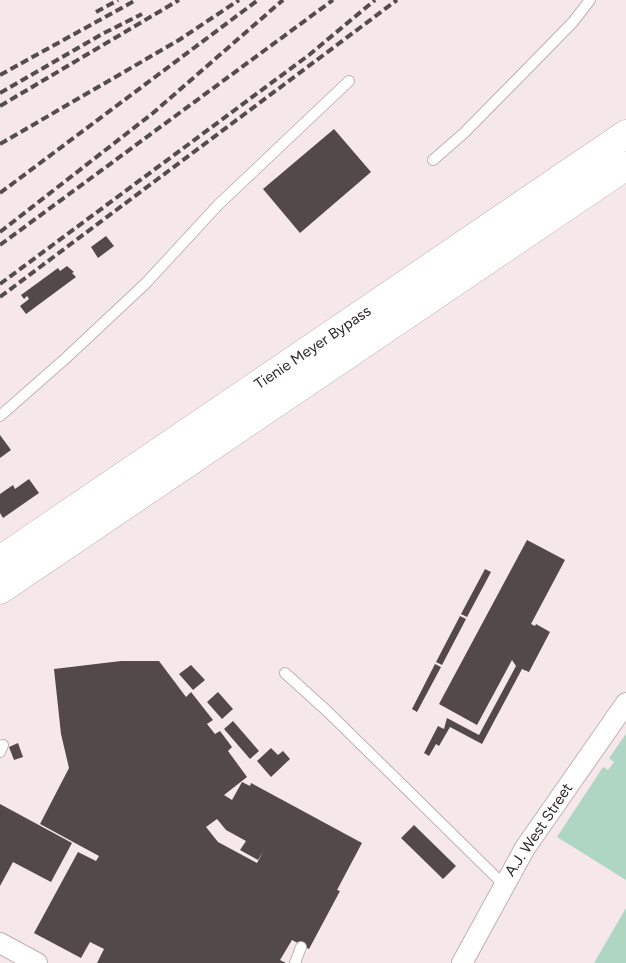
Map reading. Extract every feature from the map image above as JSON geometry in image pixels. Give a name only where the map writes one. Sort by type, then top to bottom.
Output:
[{"type":"main road","name":"Tienie Meyer Bypass","points":[[0,590],[499,237],[626,134]]},
{"type":"main road","name":"Tienie Meyer Bypass","points":[[0,560],[499,237],[626,166]]},
{"type":"street","name":"A.J. West Street","points":[[462,963],[503,884],[525,848],[626,702]]},
{"type":"street","points":[[0,944],[37,963]]},
{"type":"lane","points":[[433,160],[464,133],[531,65],[573,22],[590,0]]},
{"type":"lane","points":[[0,416],[66,358],[146,283],[218,205],[349,81]]},
{"type":"lane","points":[[285,674],[327,711],[503,884]]},
{"type":"lane","points":[[295,963],[301,947]]},
{"type":"green space","points":[[626,734],[626,880],[557,837],[603,767],[608,770],[614,762],[609,758]]},
{"type":"green space","points":[[626,908],[626,963],[594,963]]},
{"type":"building","points":[[334,129],[371,172],[300,233],[263,189]]},
{"type":"building","points":[[106,236],[114,246],[98,258],[91,247]]},
{"type":"building","points":[[67,266],[74,272],[72,273],[76,277],[26,314],[20,306],[29,299],[27,296],[24,299],[21,295],[58,268],[60,271]]},
{"type":"building","points":[[0,435],[11,450],[0,458]]},
{"type":"building","points":[[29,479],[39,493],[3,518],[0,513],[0,494],[13,485],[15,489]]},
{"type":"building","points":[[527,540],[565,560],[531,624],[535,626],[536,624],[550,632],[529,672],[522,669],[482,744],[450,727],[439,746],[436,744],[429,756],[424,753],[438,726],[444,729],[447,718],[479,735],[516,666],[512,660],[477,725],[439,704]]},
{"type":"building","points":[[485,569],[491,572],[467,617],[461,614]]},
{"type":"building","points":[[460,616],[466,619],[442,665],[436,662]]},
{"type":"building","points":[[121,661],[159,661],[186,697],[191,692],[213,720],[207,724],[215,734],[220,731],[232,747],[228,751],[247,777],[224,795],[232,800],[242,782],[250,786],[251,783],[362,843],[337,890],[340,891],[309,949],[292,940],[280,960],[286,963],[97,963],[104,949],[90,942],[81,958],[34,933],[78,852],[96,861],[99,856],[40,824],[69,768],[61,734],[54,669]],"holes":[[[217,819],[226,830],[246,841],[240,850],[258,860],[264,850],[257,863],[218,842],[206,827]]]},
{"type":"building","points":[[435,664],[441,667],[417,712],[412,709]]},
{"type":"building","points":[[191,665],[205,680],[193,690],[179,674]]},
{"type":"building","points":[[218,692],[233,709],[222,719],[207,702]]},
{"type":"building","points":[[233,721],[259,751],[250,759],[224,729]]},
{"type":"building","points":[[18,743],[23,757],[14,760],[9,747]]},
{"type":"building","points":[[271,748],[278,755],[283,751],[290,759],[271,777],[257,761]]},
{"type":"building","points":[[0,804],[72,843],[51,882],[13,862],[0,886]]},
{"type":"building","points":[[414,825],[456,866],[443,879],[401,838]]},
{"type":"railway","points":[[96,12],[118,0]]},
{"type":"railway","points":[[0,75],[136,0]]},
{"type":"railway","points":[[0,106],[179,0]]},
{"type":"railway","points":[[0,144],[179,40],[239,0]]},
{"type":"railway","points":[[0,193],[258,0]]},
{"type":"railway","points":[[0,232],[153,113],[283,0]]},
{"type":"railway","points":[[0,245],[333,0]]},
{"type":"railway","points":[[0,284],[309,55],[375,0]]},
{"type":"railway","points":[[0,297],[397,0]]},
{"type":"railway","points":[[0,93],[102,34],[142,14]]}]
